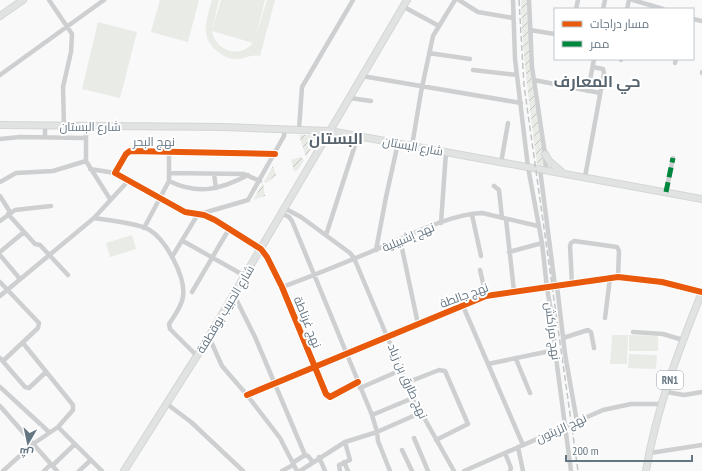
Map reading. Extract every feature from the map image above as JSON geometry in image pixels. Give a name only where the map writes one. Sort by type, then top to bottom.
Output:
[{"type":"main road","points":[[0,16],[23,0]]},
{"type":"main road","name":"شارع الحبيب بوقطفة","points":[[124,471],[209,337],[408,0]]},
{"type":"main road","name":"شارع البستان","points":[[0,125],[285,128],[330,132],[398,143],[702,199]]},
{"type":"main road","points":[[546,154],[552,164],[564,174]]},
{"type":"main road","name":"RN1","points":[[646,471],[663,404],[682,340],[702,292]]},
{"type":"street","points":[[49,0],[72,34],[72,43],[62,87],[64,126]]},
{"type":"street","points":[[0,75],[104,0]]},
{"type":"street","points":[[300,129],[302,87],[354,0]]},
{"type":"street","points":[[412,146],[433,36],[455,0]]},
{"type":"street","points":[[459,0],[478,12],[513,18]]},
{"type":"street","name":"نهج مراكش","points":[[513,0],[517,75],[528,167],[542,244],[553,323],[554,350],[571,471]]},
{"type":"street","points":[[529,0],[534,80],[546,154],[543,170],[556,286],[577,422]]},
{"type":"street","points":[[633,0],[648,7]]},
{"type":"street","points":[[404,7],[439,26]]},
{"type":"street","points":[[530,30],[554,34]]},
{"type":"street","points":[[429,54],[470,59]]},
{"type":"street","points":[[588,90],[594,60]]},
{"type":"street","points":[[585,177],[603,69],[593,67]]},
{"type":"street","points":[[472,70],[517,75]]},
{"type":"street","points":[[362,76],[521,103]]},
{"type":"street","points":[[534,80],[600,93]]},
{"type":"street","points":[[350,98],[371,101]]},
{"type":"street","points":[[501,162],[508,123]]},
{"type":"street","points":[[45,126],[45,137]]},
{"type":"street","points":[[86,126],[86,161],[110,199]]},
{"type":"street","points":[[198,214],[246,202],[251,197],[275,154],[284,136],[285,128]]},
{"type":"street","points":[[326,235],[358,136]]},
{"type":"street","points":[[0,139],[45,137],[86,138]]},
{"type":"street","points":[[376,250],[398,143]]},
{"type":"street","name":"نهج البحر","points":[[115,173],[128,152],[275,154]]},
{"type":"street","points":[[144,228],[169,181],[169,152]]},
{"type":"street","points":[[441,223],[446,152]]},
{"type":"street","points":[[666,192],[673,158]]},
{"type":"street","points":[[0,175],[2,181],[16,173],[53,171],[86,161]]},
{"type":"street","points":[[90,169],[115,173],[185,212],[198,214],[215,220],[260,249]]},
{"type":"street","points":[[169,173],[248,175],[260,181]]},
{"type":"street","points":[[214,174],[216,188]]},
{"type":"street","points":[[169,181],[183,188],[197,191],[216,188],[248,175]]},
{"type":"street","points":[[0,296],[94,218],[128,180]]},
{"type":"street","points":[[494,186],[499,190],[514,291]]},
{"type":"street","points":[[0,196],[9,213],[24,232],[35,244],[40,245],[51,255],[68,275]]},
{"type":"street","points":[[0,221],[9,213],[22,209],[51,206]]},
{"type":"street","points":[[215,220],[213,214],[217,210]]},
{"type":"street","points":[[283,210],[290,217],[313,276],[372,415],[378,441],[390,471]]},
{"type":"street","name":"نهج طارق بن زياد","points":[[283,210],[301,217],[350,253],[354,258],[420,413],[454,471]]},
{"type":"street","name":"نهج إشبيلية","points":[[282,287],[313,276],[441,223],[472,215],[482,213],[538,226]]},
{"type":"street","points":[[172,257],[184,241],[198,214]]},
{"type":"street","points":[[472,215],[481,256]]},
{"type":"street","points":[[94,218],[144,228],[159,239],[172,257],[182,286],[183,297],[180,307],[169,324],[170,329],[197,356]]},
{"type":"street","points":[[192,292],[229,229]]},
{"type":"street","points":[[20,279],[0,254],[24,232]]},
{"type":"street","points":[[400,239],[418,324]]},
{"type":"street","points":[[184,241],[245,276]]},
{"type":"street","points":[[572,284],[570,246],[574,241],[617,247],[619,251],[618,277]]},
{"type":"street","points":[[509,252],[542,244]]},
{"type":"street","name":"نهج غرناطة","points":[[260,249],[267,257],[282,287],[314,367],[328,396],[358,382]]},
{"type":"street","points":[[480,270],[486,296]]},
{"type":"street","name":"نهج جالطة","points":[[248,395],[486,296],[618,277],[662,282],[702,292]]},
{"type":"street","points":[[605,318],[610,278]]},
{"type":"street","points":[[0,282],[39,323],[38,328],[23,343],[2,360],[25,387],[29,388],[46,372]]},
{"type":"street","points":[[234,295],[252,330],[305,455],[308,456],[312,462]]},
{"type":"street","points":[[463,306],[523,445]]},
{"type":"street","points":[[563,338],[588,330],[590,332],[594,348]]},
{"type":"street","points":[[633,332],[663,334],[682,340]]},
{"type":"street","points":[[209,337],[222,366],[248,395],[280,438],[298,471],[345,442],[377,432],[420,413]]},
{"type":"street","points":[[3,471],[33,444],[58,427],[73,410],[73,405],[23,343]]},
{"type":"street","points":[[488,364],[554,350]]},
{"type":"street","points":[[516,359],[530,393]]},
{"type":"street","points":[[360,388],[401,370]]},
{"type":"street","points":[[406,383],[439,370],[445,371],[468,424],[436,440]]},
{"type":"street","points":[[0,387],[49,432]]},
{"type":"street","points":[[667,392],[684,395],[702,392]]},
{"type":"street","points":[[372,415],[413,398]]},
{"type":"street","name":"نهج الزيتون","points":[[466,471],[603,410],[621,405],[642,403],[663,404]]},
{"type":"street","points":[[167,404],[191,422],[243,471]]},
{"type":"street","points":[[0,406],[57,471]]},
{"type":"street","points":[[58,427],[102,471]]},
{"type":"street","points":[[414,438],[428,471]]},
{"type":"street","points":[[340,471],[339,465],[350,460],[345,442]]},
{"type":"street","points":[[44,471],[75,444]]},
{"type":"street","points":[[650,453],[702,445]]},
{"type":"street","points":[[518,447],[523,471]]},
{"type":"street","points":[[402,450],[412,471]]},
{"type":"street","points":[[505,453],[512,468],[510,471]]},
{"type":"street","points":[[282,471],[305,455]]},
{"type":"street","points":[[319,457],[325,471]]},
{"type":"street","points":[[79,471],[91,460]]},
{"type":"street","points":[[344,462],[348,471]]},
{"type":"shaded area","points":[[160,0],[199,0],[188,42],[151,32]]},
{"type":"shaded area","points":[[212,0],[219,0],[212,30],[221,0],[265,0],[255,39],[267,0],[275,0],[260,56],[239,59],[230,58],[221,54],[211,46],[206,33],[206,27]],"holes":[[[212,31],[253,43],[241,51],[229,51],[219,44]]]},
{"type":"shaded area","points":[[521,0],[527,0],[531,76],[545,164],[541,166],[537,164],[529,102],[523,41]]},
{"type":"shaded area","points":[[98,22],[137,32],[120,98],[82,89]]},
{"type":"shaded area","points":[[299,135],[316,135],[317,139],[306,157]]},
{"type":"shaded area","points":[[301,157],[304,160],[298,170],[294,171],[291,160]]},
{"type":"shaded area","points":[[273,166],[276,175],[266,183],[264,182]]},
{"type":"shaded area","points":[[263,183],[265,196],[253,200]]},
{"type":"shaded area","points":[[132,235],[136,249],[110,257],[106,243]]},
{"type":"shaded area","points":[[612,335],[628,335],[627,364],[610,364]]},
{"type":"shaded area","points":[[629,335],[658,336],[658,351],[629,351]]},
{"type":"shaded area","points":[[629,354],[657,355],[656,369],[628,368]]},
{"type":"railway","points":[[519,0],[524,85],[578,471]]},
{"type":"marked path","points":[[666,192],[673,158]]},
{"type":"cycle path","points":[[275,154],[130,151],[126,154],[115,173],[185,212],[204,215],[215,220],[261,249],[267,257],[282,287],[326,394],[330,397],[358,382]]},
{"type":"cycle path","points":[[247,395],[486,296],[618,277],[662,282],[702,292]]},
{"type":"district","name":"حي المعارف","points":[[597,81]]},
{"type":"district","name":"البستان","points":[[336,138]]}]
